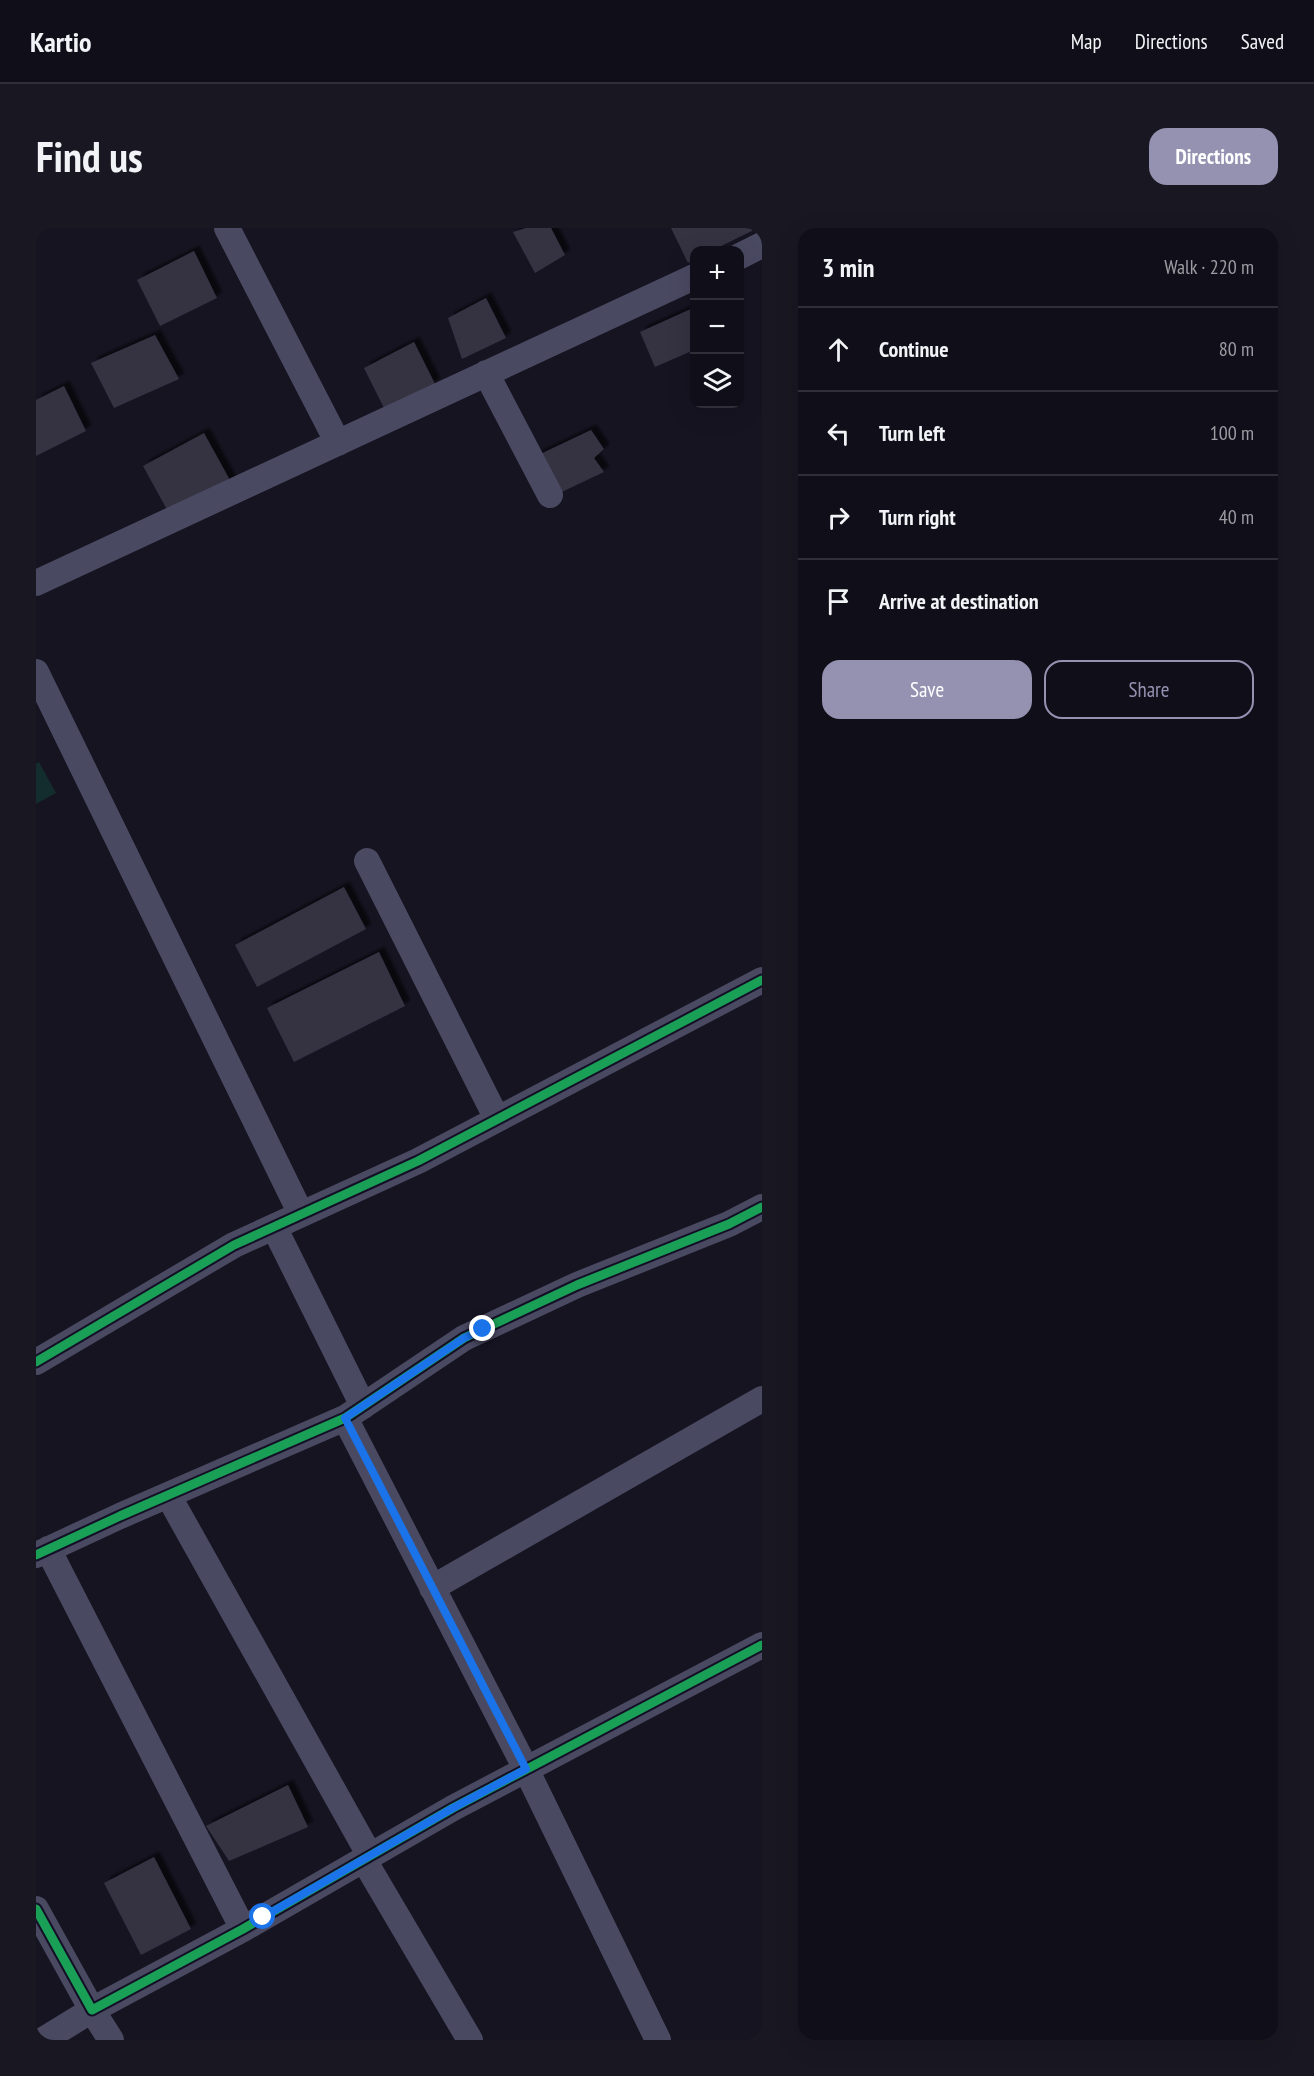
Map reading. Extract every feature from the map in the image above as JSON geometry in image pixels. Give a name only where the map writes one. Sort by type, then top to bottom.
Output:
[{"type":"street","points":[[227,228],[338,442]]},
{"type":"street","points":[[744,254],[762,245]]},
{"type":"street","points":[[36,583],[690,279]]},
{"type":"street","points":[[486,373],[550,495]]},
{"type":"street","points":[[36,672],[301,1214]]},
{"type":"street","points":[[367,861],[497,1119]]},
{"type":"street","points":[[36,1362],[234,1245],[418,1161],[762,980]]},
{"type":"street","points":[[243,1929],[42,1552],[354,1412],[464,1338],[577,1285],[729,1224],[762,1207]]},
{"type":"street","points":[[274,1227],[432,1588],[526,1769],[658,2040]]},
{"type":"street","points":[[432,1588],[762,1399]]},
{"type":"street","points":[[168,1495],[367,1858],[470,2040]]},
{"type":"street","points":[[42,2040],[92,2010],[243,1929],[453,1808],[762,1645]]},
{"type":"street","points":[[36,1909],[111,2040]]},
{"type":"green space","points":[[39,762],[56,793],[36,804],[36,764]]},
{"type":"building","points":[[526,228],[551,228],[565,255],[535,273],[513,232]]},
{"type":"building","points":[[671,228],[758,228],[721,246],[690,246],[690,262],[688,263]]},
{"type":"building","points":[[194,251],[217,298],[160,326],[137,280]]},
{"type":"building","points":[[486,298],[506,338],[462,359],[448,318]]},
{"type":"building","points":[[690,309],[690,352],[655,367],[640,332]]},
{"type":"building","points":[[155,335],[179,379],[114,408],[91,363]]},
{"type":"building","points":[[414,342],[435,384],[385,410],[364,368]]},
{"type":"building","points":[[64,386],[86,431],[36,456],[36,400]]},
{"type":"building","points":[[591,430],[604,449],[594,458],[604,472],[551,497],[534,457]]},
{"type":"building","points":[[204,433],[232,484],[171,517],[143,466]]},
{"type":"building","points":[[344,887],[366,929],[257,987],[235,945]]},
{"type":"building","points":[[379,952],[405,1006],[294,1062],[267,1008]]},
{"type":"building","points":[[288,1785],[308,1827],[229,1861],[206,1826]]},
{"type":"building","points":[[154,1857],[191,1929],[141,1955],[104,1883]]},
{"type":"cycle path","points":[[36,1362],[234,1245],[418,1161],[762,980]]},
{"type":"cycle path","points":[[36,1555],[345,1418],[464,1338],[577,1285],[729,1224],[762,1207]]},
{"type":"cycle path","points":[[36,1909],[92,2010],[243,1929],[453,1808],[762,1645]]},
{"type":"route","points":[[263,1917],[453,1808],[526,1769],[345,1418],[464,1338],[483,1329]]}]
